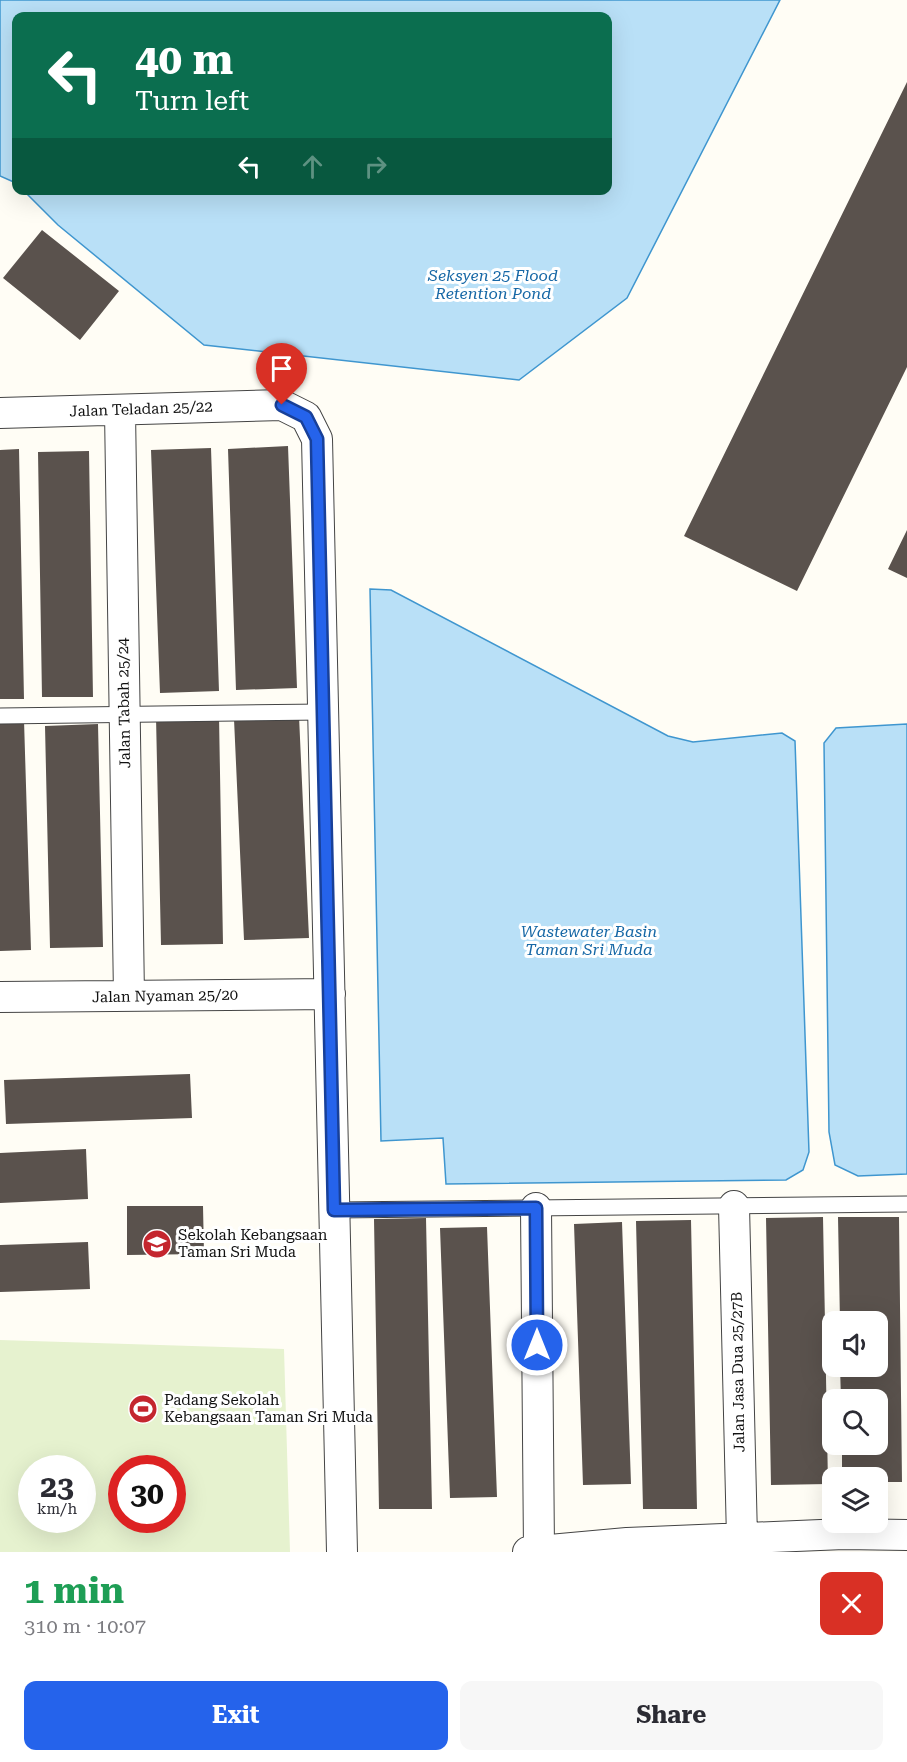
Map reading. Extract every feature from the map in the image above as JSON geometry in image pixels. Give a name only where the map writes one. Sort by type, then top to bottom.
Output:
[{"type":"street","name":"Jalan Teladan 25/22","points":[[0,413],[282,405],[306,417],[317,439],[323,712]]},
{"type":"street","name":"Jalan Tabah 25/24","points":[[120,411],[129,996]]},
{"type":"street","points":[[323,712],[342,1552]]},
{"type":"street","name":"Jalan Nyaman 25/20","points":[[0,998],[330,994]]},
{"type":"street","name":"Jalan Jasa Dua 25/27B","points":[[734,1206],[742,1538]]},
{"type":"street","points":[[536,1208],[533,1551],[628,1548],[742,1538],[844,1543],[907,1535]]},
{"type":"lane","points":[[0,716],[323,712]]},
{"type":"lane","points":[[334,1210],[907,1204]]},
{"type":"green space","name":"Padang Sekolah Kebangsaan Taman Sri Muda","points":[[0,1340],[284,1349],[290,1552],[0,1552]]},
{"type":"water","name":"Seksyen 25 Flood Retention Pond","points":[[0,0],[780,0],[627,298],[519,380],[204,345],[58,225],[28,195],[612,195],[612,12],[12,12],[12,181],[0,176]]},
{"type":"water","name":"Wastewater Basin Taman Sri Muda","points":[[370,589],[391,590],[668,736],[693,742],[782,733],[795,741],[809,1152],[803,1170],[786,1180],[446,1184],[443,1138],[381,1141]]},
{"type":"water","points":[[907,724],[907,1174],[858,1176],[835,1165],[829,1132],[824,743],[836,728]]},
{"type":"building","points":[[907,82],[907,367],[797,591],[684,536]]},
{"type":"building","points":[[42,230],[119,291],[80,340],[3,278]]},
{"type":"building","points":[[288,446],[297,688],[236,690],[228,449]]},
{"type":"building","points":[[211,448],[219,691],[160,693],[151,450]]},
{"type":"building","points":[[19,449],[24,699],[0,699],[0,450]]},
{"type":"building","points":[[89,451],[93,697],[42,697],[38,452]]},
{"type":"building","points":[[907,530],[907,578],[888,569]]},
{"type":"building","points":[[219,716],[223,944],[161,945],[156,717]]},
{"type":"building","points":[[299,716],[309,938],[244,940],[234,719]]},
{"type":"building","points":[[24,720],[31,950],[0,951],[0,721]]},
{"type":"building","points":[[98,724],[103,947],[50,948],[45,726]]},
{"type":"building","points":[[190,1074],[192,1118],[6,1124],[4,1080]]},
{"type":"building","points":[[86,1149],[88,1199],[0,1203],[0,1153]]},
{"type":"building","points":[[127,1206],[203,1206],[204,1254],[127,1255]]},
{"type":"building","points":[[823,1217],[825,1311],[822,1311],[822,1377],[826,1377],[826,1389],[822,1389],[822,1455],[827,1455],[828,1467],[822,1467],[822,1484],[771,1485],[766,1218]]},
{"type":"building","points":[[838,1217],[899,1217],[902,1482],[888,1482],[888,1467],[842,1467],[842,1455],[888,1455],[888,1389],[841,1389],[840,1377],[888,1377],[888,1311],[840,1311]]},
{"type":"building","points":[[426,1218],[432,1509],[379,1509],[374,1219]]},
{"type":"building","points":[[691,1220],[697,1509],[643,1509],[636,1221]]},
{"type":"building","points":[[622,1222],[631,1484],[583,1485],[574,1224]]},
{"type":"building","points":[[487,1227],[497,1497],[450,1498],[440,1228]]},
{"type":"building","points":[[88,1242],[90,1289],[0,1292],[0,1245]]},
{"type":"place","name":"Sekolah Kebangsaan Taman Sri Muda","points":[[157,1244]]},
{"type":"place","name":"Padang Sekolah Kebangsaan Taman Sri Muda","points":[[143,1409]]},
{"type":"route","points":[[282,405],[306,417],[317,439],[334,1210],[536,1208],[537,1345]]}]
